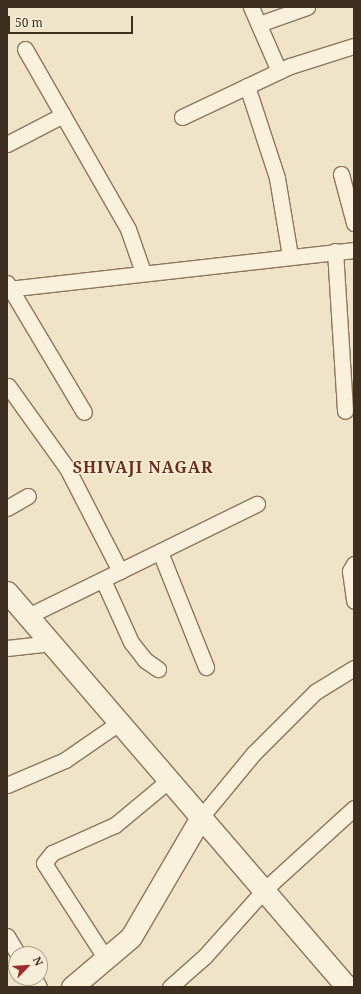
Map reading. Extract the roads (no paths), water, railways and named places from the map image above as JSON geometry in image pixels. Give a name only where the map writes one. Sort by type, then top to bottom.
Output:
[{"type":"street","points":[[251,7],[279,71]]},
{"type":"street","points":[[259,24],[307,7]]},
{"type":"street","points":[[182,117],[279,71],[354,46]]},
{"type":"street","points":[[25,49],[128,230],[143,272]]},
{"type":"street","points":[[247,86],[277,178],[290,256]]},
{"type":"street","points":[[7,144],[63,115]]},
{"type":"street","points":[[341,174],[354,223]]},
{"type":"street","points":[[84,412],[8,287],[354,250]]},
{"type":"street","points":[[335,251],[345,411]]},
{"type":"street","points":[[8,386],[67,468],[120,571]]},
{"type":"street","points":[[7,508],[28,496]]},
{"type":"street","points":[[28,616],[257,504]]},
{"type":"street","points":[[160,552],[206,666]]},
{"type":"street","points":[[354,564],[350,571],[354,601]]},
{"type":"street","points":[[103,580],[131,642],[145,660],[158,669]]},
{"type":"street","points":[[7,592],[347,987]]},
{"type":"street","points":[[7,648],[52,643]]},
{"type":"street","points":[[72,987],[131,937],[201,817],[254,753],[315,692],[354,668]]},
{"type":"street","points":[[7,785],[65,760],[120,722]]},
{"type":"street","points":[[106,959],[44,863],[52,853],[115,825],[169,780]]},
{"type":"street","points":[[170,987],[205,956],[264,890],[354,808]]},
{"type":"street","points":[[7,936],[13,946]]},
{"type":"district","name":"SHIVAJI NAGAR","points":[[143,467]]}]
